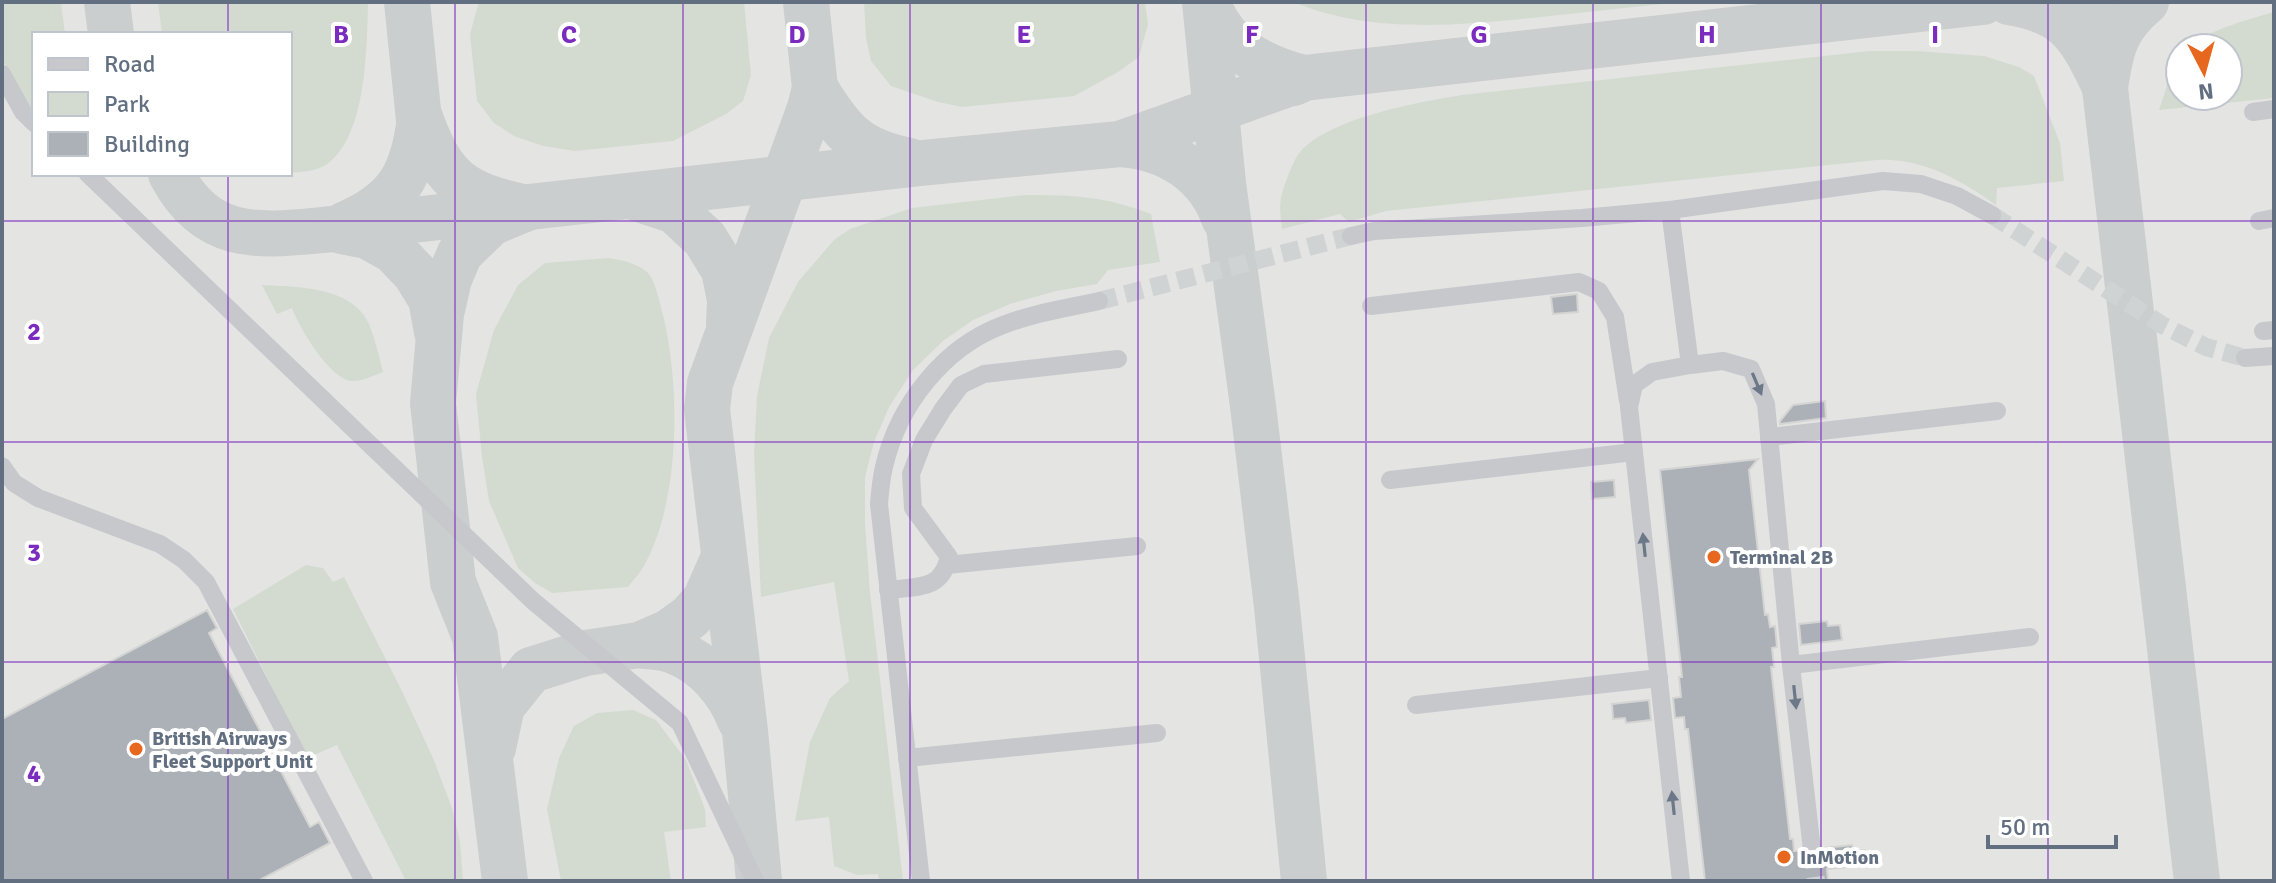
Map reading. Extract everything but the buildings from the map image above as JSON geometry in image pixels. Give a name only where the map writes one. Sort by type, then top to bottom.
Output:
[{"type":"lane","points":[[2,74],[23,112],[32,121]]},
{"type":"lane","points":[[2253,112],[2274,109]]},
{"type":"lane","points":[[90,176],[533,601],[680,723],[755,881]]},
{"type":"lane","points":[[1351,236],[1405,228],[1670,210],[1883,181],[1921,184],[1957,196],[1992,215]]},
{"type":"lane","points":[[1670,210],[1690,365]]},
{"type":"lane","points":[[1371,306],[1579,282],[1599,291],[1615,317],[1629,407],[1681,881]]},
{"type":"lane","points":[[921,881],[879,504],[884,466],[905,413],[920,389],[957,350],[1002,325],[1099,301]]},
{"type":"lane","points":[[2245,358],[2274,356]]},
{"type":"lane","points":[[888,590],[933,583],[945,573],[949,557],[913,508],[911,474],[924,440],[961,385],[984,374],[1118,359]]},
{"type":"lane","points":[[1629,407],[1634,385],[1652,372],[1723,361],[1751,369],[1766,404],[1812,850]]},
{"type":"lane","points":[[1769,437],[1997,411]]},
{"type":"lane","points":[[1390,480],[1634,452]]},
{"type":"lane","points":[[2,466],[14,483],[38,498],[160,544],[184,560],[206,582],[364,881]]},
{"type":"lane","points":[[947,565],[1137,546]]},
{"type":"lane","points":[[1791,665],[2030,637]]},
{"type":"lane","points":[[1416,705],[1659,678]]},
{"type":"lane","points":[[907,758],[1157,733]]},
{"type":"shaded area","points":[[2,2],[2274,2],[2274,881],[2,881]]},
{"type":"green space","points":[[2,2],[61,2],[65,32],[32,32],[32,109],[28,110],[2,59]]},
{"type":"green space","points":[[158,2],[368,2],[362,90],[350,134],[340,152],[322,167],[292,173],[292,32],[162,32]]},
{"type":"green space","points":[[479,2],[744,2],[751,75],[743,101],[726,114],[673,141],[575,151],[543,146],[514,136],[494,123],[477,101],[470,34]]},
{"type":"green space","points":[[864,2],[1145,2],[1148,24],[1139,57],[1074,96],[962,107],[891,86],[871,61]]},
{"type":"green space","points":[[1294,2],[1681,2],[1510,20],[1416,25],[1354,19]]},
{"type":"green space","points":[[2274,12],[2274,98],[2244,101],[2244,32],[2215,32]]},
{"type":"green space","points":[[1870,51],[1984,56],[2019,67],[2034,76],[2060,143],[2064,181],[1997,188],[1996,205],[1940,172],[1910,163],[1877,160],[1386,211],[1349,222],[1340,214],[1282,229],[1281,198],[1291,167],[1300,152],[1332,130],[1376,113],[1462,95]]},
{"type":"green space","points":[[1025,195],[1089,198],[1118,203],[1151,214],[1160,262],[1108,270],[1097,284],[1010,304],[973,320],[943,341],[913,370],[889,407],[874,442],[865,477],[865,524],[903,881],[879,881],[878,874],[857,875],[834,866],[829,817],[795,821],[810,742],[830,698],[849,681],[834,582],[761,597],[754,455],[757,396],[769,338],[798,282],[834,240],[850,229],[912,208]]},
{"type":"green space","points":[[608,258],[629,262],[644,270],[651,277],[658,295],[673,378],[671,475],[657,536],[644,565],[628,587],[552,593],[518,568],[489,501],[476,394],[494,330],[518,285],[545,263]]},
{"type":"green space","points":[[262,285],[307,288],[337,295],[350,302],[361,311],[369,324],[383,372],[352,381],[334,372],[308,339],[292,308],[277,314]]},
{"type":"green space","points":[[306,565],[323,568],[333,582],[344,577],[401,689],[452,808],[460,841],[463,881],[406,881],[337,745],[307,758],[233,609]]},
{"type":"green space","points":[[633,710],[656,720],[686,760],[705,809],[706,827],[664,832],[671,881],[561,881],[547,809],[559,758],[574,726],[597,713]]},
{"type":"taxiway","points":[[107,2],[111,32]]},
{"type":"taxiway","points":[[407,2],[422,150]]},
{"type":"taxiway","points":[[759,881],[745,731],[707,409],[710,383],[815,88],[806,2]]},
{"type":"taxiway","points":[[1205,2],[1223,183],[1277,607],[1304,881]]},
{"type":"taxiway","points":[[1207,2],[1214,18],[1233,43],[1272,68],[1304,78],[1294,83]]},
{"type":"taxiway","points":[[172,176],[186,197],[203,214],[221,225],[261,233],[333,229],[921,163],[1120,144],[1304,78],[1983,2]]},
{"type":"taxiway","points":[[2009,2],[2046,12],[2070,29],[2088,53],[2105,87],[2116,40],[2127,21],[2146,2]]},
{"type":"taxiway","points":[[2095,2],[2197,881]]},
{"type":"taxiway","points":[[815,88],[834,117],[853,137],[877,152],[910,161]]},
{"type":"taxiway","points":[[420,118],[437,157],[458,181],[486,197],[527,208],[491,223],[460,253],[449,279],[441,314],[433,403],[453,582],[475,637],[505,881]]},
{"type":"taxiway","points":[[344,225],[378,207],[400,184],[413,156],[420,118]]},
{"type":"taxiway","points":[[1125,143],[1120,144],[1154,150],[1184,165],[1208,187],[1224,218]]},
{"type":"taxiway","points":[[633,197],[675,211],[705,239],[724,270],[730,300],[729,323]]},
{"type":"taxiway","points":[[341,231],[367,236],[394,251],[415,273],[431,299],[437,332]]},
{"type":"taxiway","points":[[493,748],[502,706],[531,670],[585,653],[639,645],[669,632],[690,617],[705,600],[724,557]]},
{"type":"taxiway","points":[[639,645],[672,650],[707,671],[730,699],[740,720]]},
{"type":"tunnel","points":[[1992,215],[2162,325],[2206,347],[2245,358]]},
{"type":"tunnel","points":[[1099,301],[1351,236]]},
{"type":"tunnel","points":[[1812,850],[1816,881]]},
{"type":"place","name":"Terminal 2B","points":[[1714,557]]},
{"type":"place","name":"British Airways Fleet Support Unit","points":[[136,749]]},
{"type":"place","name":"InMotion","points":[[1784,857]]}]
